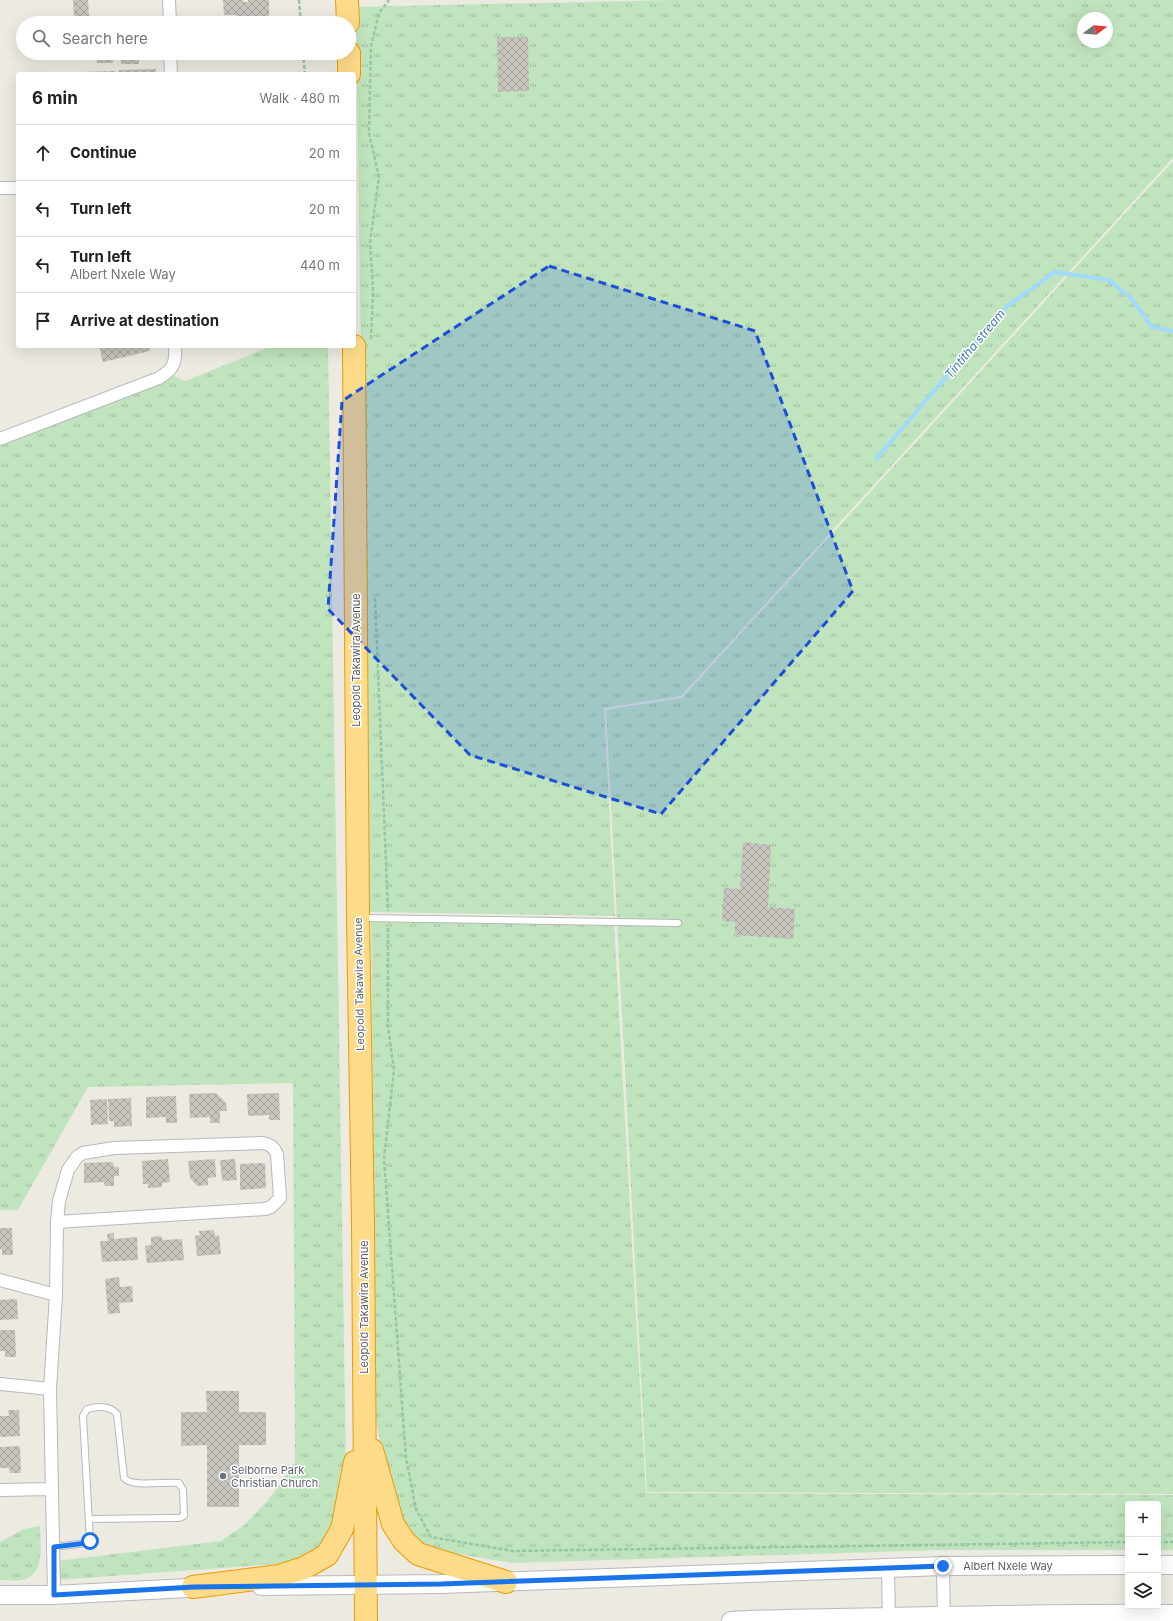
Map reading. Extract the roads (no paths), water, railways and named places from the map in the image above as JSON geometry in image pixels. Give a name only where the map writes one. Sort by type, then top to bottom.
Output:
[{"type":"highway","points":[[347,0],[348,16]]},
{"type":"highway","points":[[349,60],[349,72]]},
{"type":"highway","name":"Leopold Takawira Avenue","points":[[362,346],[358,918],[363,1232],[366,1621]]},
{"type":"highway","points":[[364,1422],[392,1524],[404,1541],[418,1554],[506,1582]]},
{"type":"highway","points":[[194,1587],[279,1576],[304,1568],[326,1555],[342,1530],[364,1422]]},
{"type":"main road","name":"Albert Nxele Way","points":[[0,1595],[54,1595],[194,1587],[506,1582],[943,1566],[1125,1565]]},
{"type":"main road","points":[[1161,1565],[1173,1565]]},
{"type":"main road","points":[[1055,1621],[1073,1613]]},
{"type":"main road","points":[[731,1621],[944,1618],[1073,1613],[1173,1614]]},
{"type":"street","points":[[169,0],[170,16]]},
{"type":"street","points":[[170,60],[171,72]]},
{"type":"street","points":[[0,188],[16,188]]},
{"type":"street","points":[[0,440],[159,378],[167,373],[176,361],[175,348]]},
{"type":"street","points":[[54,1595],[50,1388],[56,1295],[57,1222],[59,1201],[68,1170],[77,1157],[87,1152],[114,1148],[262,1143],[269,1144],[274,1148],[277,1154],[280,1198],[271,1207],[265,1209],[57,1222]]},
{"type":"street","points":[[0,1280],[56,1295]]},
{"type":"street","points":[[0,1384],[50,1388]]},
{"type":"street","points":[[0,1490],[52,1489]]},
{"type":"street","points":[[943,1566],[944,1618]]},
{"type":"street","points":[[888,1568],[889,1619]]},
{"type":"lane","points":[[358,918],[388,917],[678,923]]},
{"type":"lane","points":[[54,1547],[90,1541],[90,1519],[83,1416],[87,1409],[107,1407],[113,1409],[117,1414],[124,1478],[127,1481],[134,1483],[179,1483],[183,1490],[184,1516],[179,1518],[90,1519]]},
{"type":"waterway","name":"Tintitha stream","points":[[876,459],[1006,307],[1055,272],[1109,280],[1131,298],[1152,327],[1173,331]]},
{"type":"place","name":"Selborne Park Christian Church","points":[[223,1476]]}]
